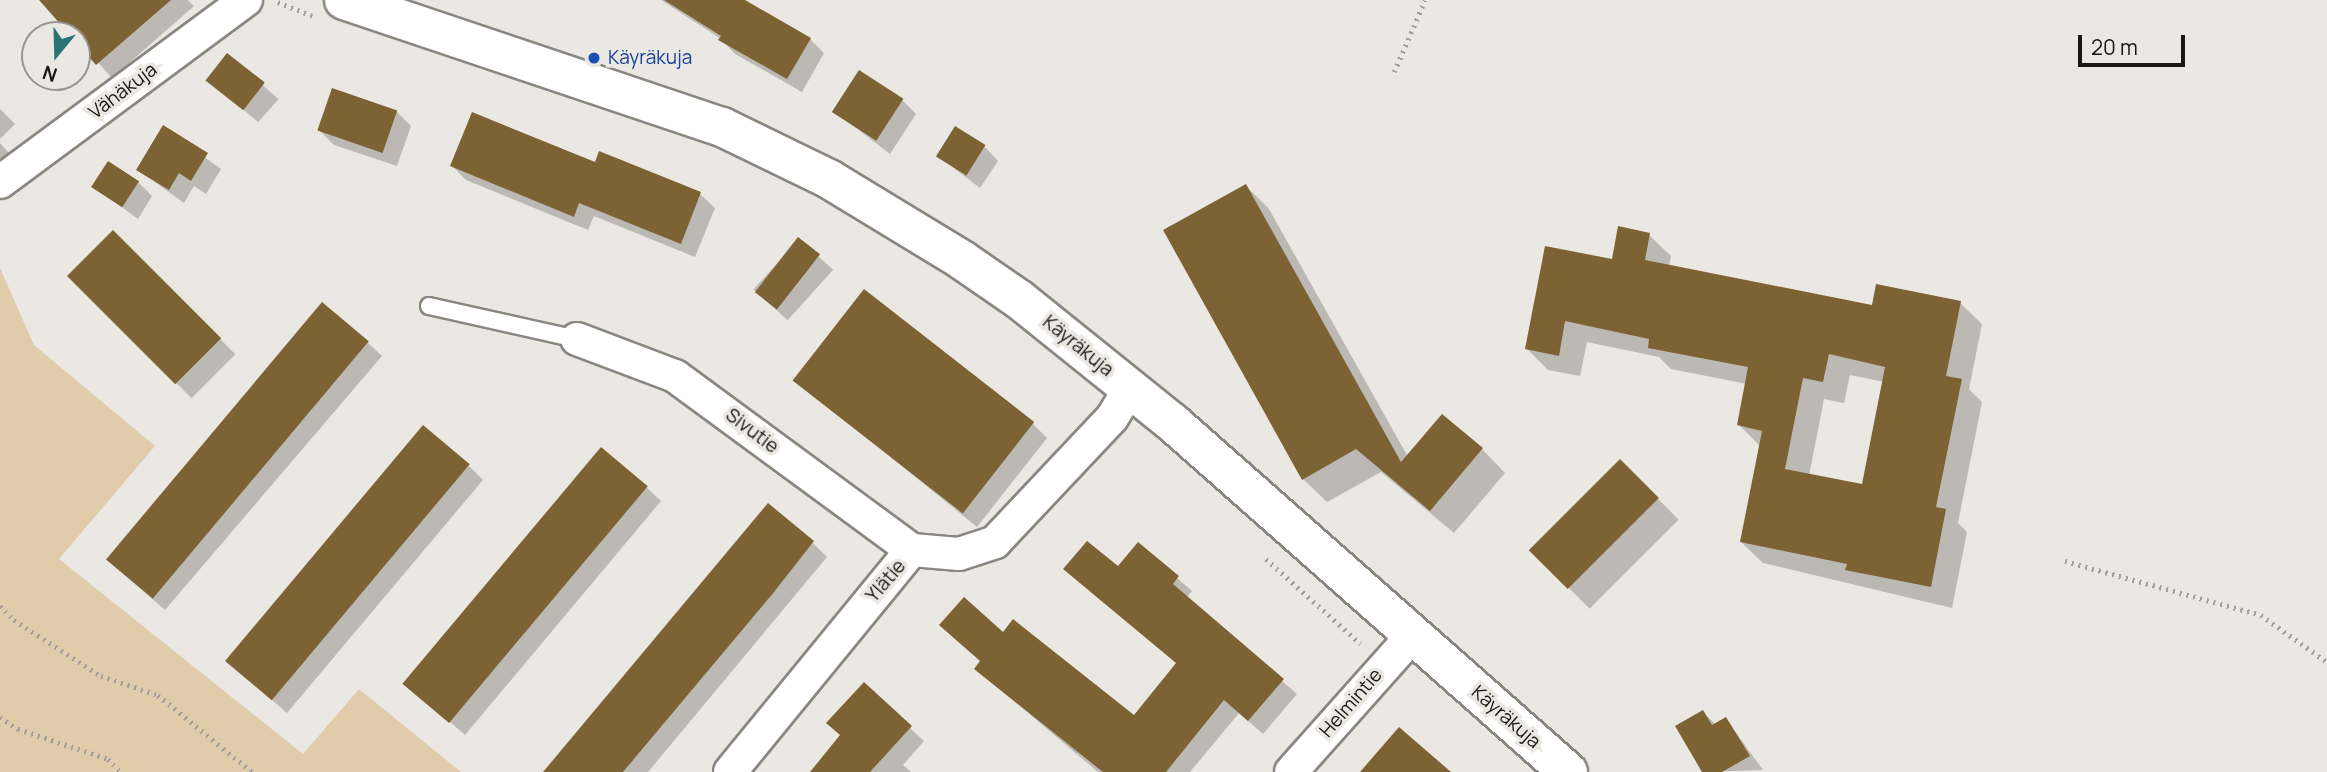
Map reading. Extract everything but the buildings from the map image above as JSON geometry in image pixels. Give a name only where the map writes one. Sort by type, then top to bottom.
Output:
[{"type":"street","name":"Vähäkuja","points":[[0,183],[246,0]]},
{"type":"street","name":"Käyräkuja","points":[[329,8],[668,106],[776,151],[962,260],[1130,388],[1568,772]]},
{"type":"street","name":"Sivutie","points":[[577,339],[675,376],[912,550]]},
{"type":"street","name":"Ylätie","points":[[730,772],[912,550],[959,554],[995,542],[1112,418],[1130,388]]},
{"type":"street","name":"Helmintie","points":[[1291,772],[1386,662],[1413,635]]},
{"type":"lane","points":[[429,306],[577,339]]},
{"type":"path","points":[[274,0],[329,8]]},
{"type":"path","points":[[1394,72],[1425,0]]},
{"type":"path","points":[[1257,551],[1386,662]]},
{"type":"path","points":[[2065,561],[2261,615],[2327,662]]},
{"type":"path","points":[[0,606],[14,620],[101,676],[158,695],[252,772]]},
{"type":"path","points":[[0,716],[18,729],[108,759],[121,772]]},
{"type":"shaded area","points":[[0,268],[34,345],[155,446],[59,559],[303,754],[359,689],[461,772],[0,772]]},
{"type":"place","name":"Käyräkuja","points":[[594,58]]}]
